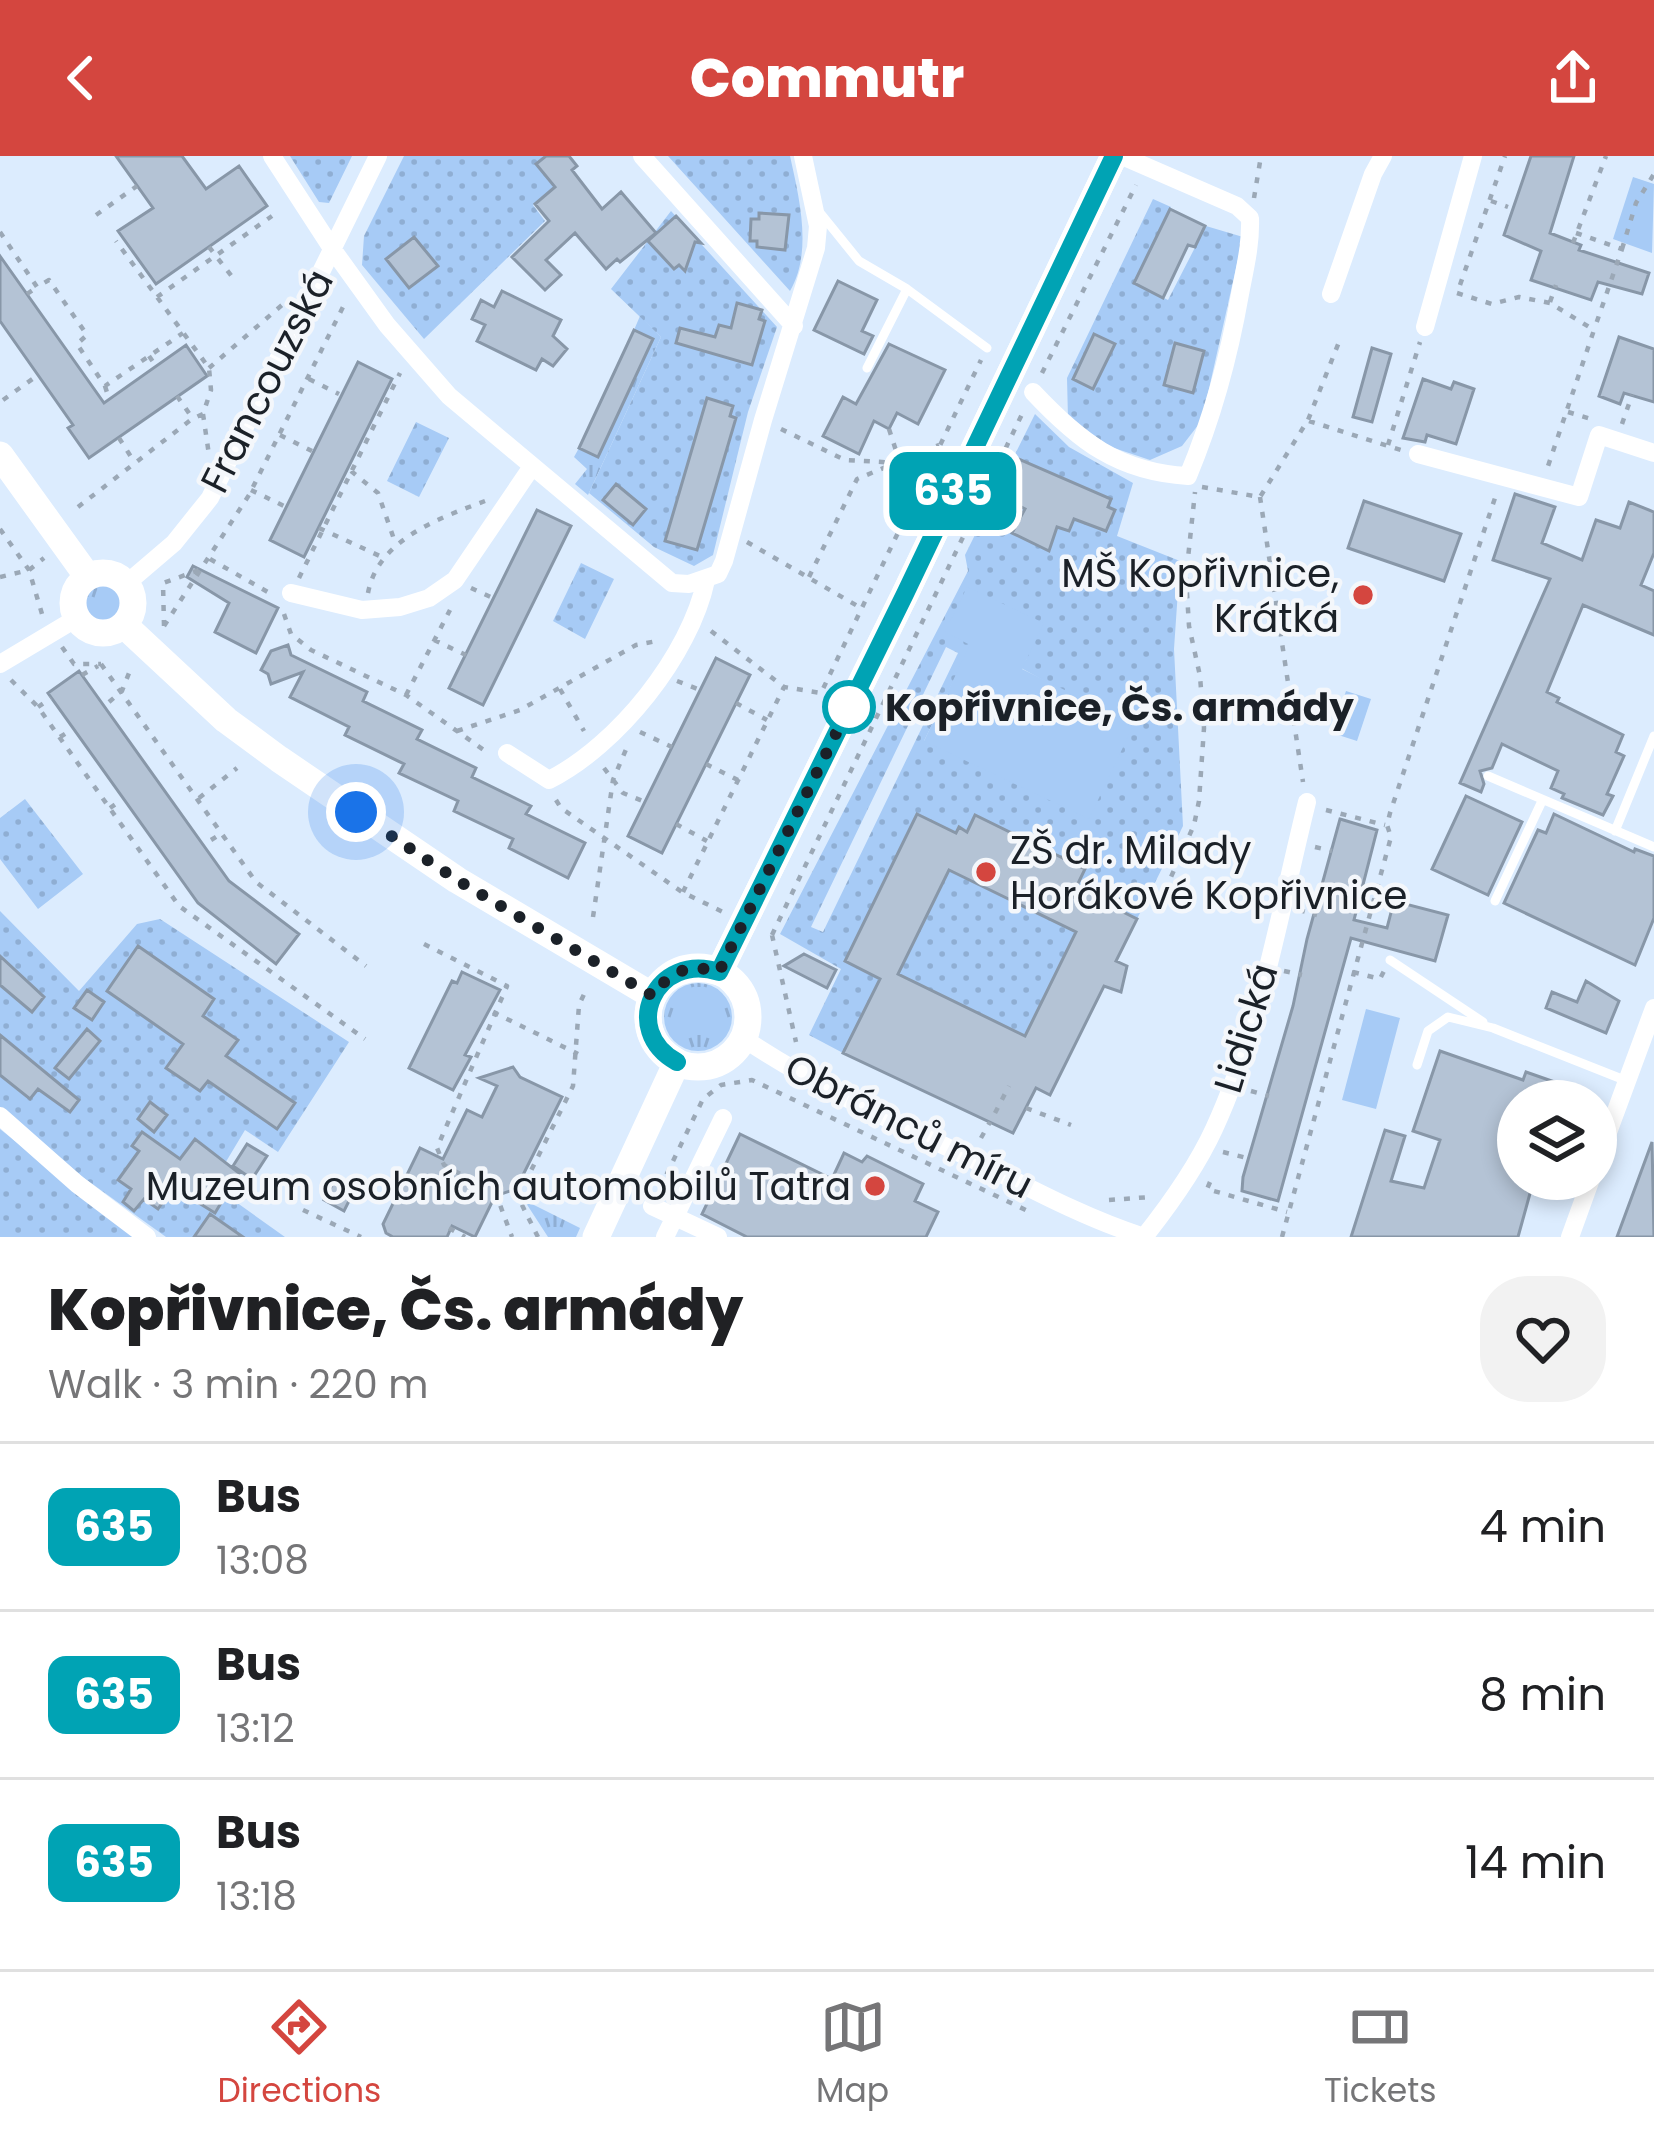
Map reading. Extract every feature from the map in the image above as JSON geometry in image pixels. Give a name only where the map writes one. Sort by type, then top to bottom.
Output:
[{"type":"main road","points":[[596,1237],[677,1062],[651,1034],[648,1015],[653,996],[681,970],[700,967],[719,972],[1118,156]]},
{"type":"main road","points":[[0,455],[88,577]]},
{"type":"main road","points":[[108,574],[126,584],[134,603],[124,625],[101,633],[77,619],[76,591],[88,577],[108,574]]},
{"type":"main road","points":[[124,625],[226,720],[279,759],[457,880],[653,996]]},
{"type":"main road","name":"Obránců míru","points":[[677,1062],[716,1064],[732,1054],[743,1038],[748,1019],[745,1000],[735,983],[719,972]]},
{"type":"street","points":[[272,156],[387,325],[448,397],[526,472],[672,583],[718,574],[732,534],[816,248],[814,205],[803,156]]},
{"type":"street","name":"Francouzská","points":[[126,584],[174,543],[210,498],[378,156]]},
{"type":"street","points":[[642,156],[794,326]]},
{"type":"street","points":[[1036,385],[1073,435],[1100,452],[1160,475],[1196,482],[1228,359],[1250,244],[1250,218],[1237,206],[1118,156]]},
{"type":"street","points":[[1331,295],[1383,156]]},
{"type":"street","points":[[1424,327],[1473,156]]},
{"type":"street","points":[[1418,454],[1579,497],[1599,435],[1654,453]]},
{"type":"street","points":[[291,593],[362,610],[420,602],[448,587],[526,472]]},
{"type":"street","points":[[498,754],[549,780],[595,748],[642,701],[684,641],[700,609],[706,580]]},
{"type":"street","points":[[0,667],[77,619]]},
{"type":"street","name":"Lidická","points":[[1144,1237],[1173,1200],[1215,1127],[1236,1072],[1307,802]]},
{"type":"street","points":[[1617,1108],[1648,1044],[1654,1009]]},
{"type":"street","name":"Obránců míru","points":[[743,1038],[785,1066],[915,1132],[1106,1225],[1144,1237]]},
{"type":"street","points":[[0,1116],[76,1184],[147,1237]]},
{"type":"street","points":[[664,1237],[723,1118]]},
{"type":"street","points":[[1570,1237],[1583,1200]]},
{"type":"street","points":[[652,1206],[718,1237]]},
{"type":"lane","points":[[814,205],[859,261],[987,347]]},
{"type":"lane","points":[[867,368],[907,289]]},
{"type":"lane","points":[[1615,831],[1654,736]]},
{"type":"lane","points":[[1488,776],[1654,847]]},
{"type":"lane","points":[[1496,901],[1542,801]]},
{"type":"lane","points":[[1390,961],[1492,1028]]},
{"type":"lane","points":[[1417,1065],[1428,1031],[1448,1017],[1492,1028],[1627,1081]]},
{"type":"path","points":[[1250,218],[1261,156]]},
{"type":"path","points":[[1505,156],[1457,293],[1492,304],[1519,297],[1550,303],[1594,330]]},
{"type":"path","points":[[1573,243],[1606,156]]},
{"type":"path","points":[[796,1042],[772,935],[1145,166]]},
{"type":"path","points":[[1541,488],[1636,202],[1654,174]]},
{"type":"path","points":[[96,215],[137,186]]},
{"type":"path","points":[[1490,201],[1508,207]]},
{"type":"path","points":[[157,297],[272,216]]},
{"type":"path","points":[[0,232],[37,286]]},
{"type":"path","points":[[1576,233],[1622,249]]},
{"type":"path","points":[[116,242],[209,368],[211,390],[203,414],[206,452],[215,464]]},
{"type":"path","points":[[209,247],[232,278]]},
{"type":"path","points":[[27,295],[49,280],[87,335],[76,344],[105,386],[109,400]]},
{"type":"path","points":[[1550,303],[1556,285]]},
{"type":"path","points":[[209,368],[288,300]]},
{"type":"path","points":[[204,568],[163,584],[164,626],[191,588],[210,559],[251,490],[346,301]]},
{"type":"path","points":[[1388,446],[1424,327]]},
{"type":"path","points":[[105,386],[183,333]]},
{"type":"path","points":[[1342,337],[1308,420],[1260,497],[1307,802],[1387,825]]},
{"type":"path","points":[[68,353],[79,347]]},
{"type":"path","points":[[707,628],[784,687],[821,693],[987,347]]},
{"type":"path","points":[[149,356],[156,366]]},
{"type":"path","points":[[291,593],[378,410],[404,368]]},
{"type":"path","points":[[2,400],[38,375]]},
{"type":"path","points":[[309,379],[339,394]]},
{"type":"path","points":[[177,396],[192,418]]},
{"type":"path","points":[[78,507],[203,414]]},
{"type":"path","points":[[763,420],[845,460],[900,463]]},
{"type":"path","points":[[1308,420],[1398,449]]},
{"type":"path","points":[[890,429],[913,503]]},
{"type":"path","points":[[280,435],[311,451]]},
{"type":"path","points":[[118,438],[135,463]]},
{"type":"path","points":[[809,577],[857,479],[939,445]]},
{"type":"path","points":[[350,470],[378,493],[397,547]]},
{"type":"path","points":[[362,610],[382,557],[458,510],[493,499],[526,472]]},
{"type":"path","points":[[1282,1237],[1312,1108],[1333,1049],[1345,988],[1391,837],[1387,825],[1502,478]]},
{"type":"path","points":[[1159,904],[1195,825],[1202,765],[1203,711],[1186,577],[1196,482],[1260,497]]},
{"type":"path","points":[[251,490],[284,506]]},
{"type":"path","points":[[0,529],[28,569],[44,619]]},
{"type":"path","points":[[321,529],[382,557]]},
{"type":"path","points":[[732,534],[862,608]]},
{"type":"path","points":[[0,577],[28,569],[46,556]]},
{"type":"path","points":[[210,559],[279,598],[291,634],[311,650],[406,695],[498,754]]},
{"type":"path","points":[[466,586],[494,598]]},
{"type":"path","points":[[434,640],[466,655]]},
{"type":"path","points":[[457,731],[520,710],[636,645],[663,640]]},
{"type":"path","points":[[61,645],[74,664],[101,664]]},
{"type":"path","points":[[82,675],[101,664]]},
{"type":"path","points":[[101,664],[256,882],[271,899],[366,967]]},
{"type":"path","points":[[0,667],[38,707],[178,906],[365,1039]]},
{"type":"path","points":[[109,702],[122,692],[129,674]]},
{"type":"path","points":[[672,680],[700,690]]},
{"type":"path","points":[[682,892],[784,687]]},
{"type":"path","points":[[560,689],[623,793],[645,802]]},
{"type":"path","points":[[38,707],[51,698]]},
{"type":"path","points":[[736,703],[767,720]]},
{"type":"path","points":[[634,729],[673,747]]},
{"type":"path","points":[[60,737],[70,730]]},
{"type":"path","points":[[162,770],[172,764]]},
{"type":"path","points":[[706,764],[738,780]]},
{"type":"path","points":[[198,799],[237,768]]},
{"type":"path","points":[[547,788],[561,808],[682,892],[727,914]]},
{"type":"path","points":[[110,808],[120,800]]},
{"type":"path","points":[[676,824],[707,841]]},
{"type":"path","points":[[212,840],[222,833]]},
{"type":"path","points":[[592,917],[604,836]]},
{"type":"path","points":[[1313,847],[1333,851]]},
{"type":"path","points":[[1370,866],[1382,869]]},
{"type":"path","points":[[159,878],[168,872]]},
{"type":"path","points":[[1297,910],[1317,914]]},
{"type":"path","points":[[1356,927],[1365,929]]},
{"type":"path","points":[[761,931],[772,935]]},
{"type":"path","points":[[424,944],[507,986],[437,1148],[444,1165],[496,1194],[512,1237]]},
{"type":"path","points":[[1353,972],[1380,979],[1390,961]]},
{"type":"path","points":[[1281,970],[1302,975]]},
{"type":"path","points":[[485,983],[490,976]]},
{"type":"path","points":[[538,1237],[518,1197],[573,1086],[579,1005],[586,990]]},
{"type":"path","points":[[494,1012],[578,1054]]},
{"type":"path","points":[[1323,1046],[1333,1049]]},
{"type":"path","points":[[652,1206],[703,1099],[721,1084],[752,1080],[1014,1208],[1045,1218]]},
{"type":"path","points":[[995,1113],[1009,1086]]},
{"type":"path","points":[[1246,1090],[1269,1096]]},
{"type":"path","points":[[1003,1098],[1016,1104]]},
{"type":"path","points":[[1026,1108],[1071,1125]]},
{"type":"path","points":[[982,1138],[990,1122]]},
{"type":"path","points":[[1223,1152],[1251,1159]]},
{"type":"path","points":[[1291,1166],[1301,1169]]},
{"type":"path","points":[[1207,1189],[1288,1213]]},
{"type":"path","points":[[1105,1200],[1160,1197]]},
{"type":"path","points":[[303,1210],[361,1237]]},
{"type":"path","points":[[449,1228],[465,1237]]},
{"type":"green space","points":[[290,156],[352,156],[329,203],[319,202]]},
{"type":"green space","points":[[404,156],[546,156],[536,165],[555,187],[533,205],[545,221],[424,339],[362,265],[364,236]]},
{"type":"green space","points":[[668,156],[790,156],[802,242],[790,291]]},
{"type":"green space","points":[[1633,177],[1654,184],[1652,253],[1613,239]]},
{"type":"green space","points":[[1153,199],[1171,207],[1134,283],[1168,300],[1206,226],[1243,237],[1202,420],[1182,446],[1150,460],[1111,447],[1068,419],[1067,378]]},
{"type":"green space","points":[[671,211],[777,327],[748,412],[713,555],[694,566],[654,547],[589,493],[661,337],[611,289]]},
{"type":"green space","points":[[640,316],[661,337],[588,495],[575,484],[587,469],[574,457],[579,448],[599,456],[652,339],[634,330]]},
{"type":"green space","points":[[1035,414],[1069,447],[1133,483],[1117,536],[1180,561],[1174,649],[1183,826],[1137,919],[1115,909],[1119,900],[1098,900],[1075,889],[1084,869],[959,827],[956,833],[917,815],[845,961],[938,1007],[843,1053],[809,1035],[841,969],[780,934],[968,571],[965,555]],"holes":[[[971,645],[1027,658],[1021,668],[1052,685],[924,741]],[[946,647],[958,653],[823,932],[811,927]]]},
{"type":"green space","points":[[416,422],[449,438],[419,497],[387,481]]},
{"type":"green space","points":[[581,563],[614,579],[585,639],[553,621]]},
{"type":"green space","points":[[104,584],[118,589],[123,603],[118,617],[104,622],[90,617],[85,603],[90,589]]},
{"type":"green space","points":[[967,587],[1044,623],[1022,669],[1134,724],[1089,819],[924,741],[970,645],[945,632]]},
{"type":"green space","points":[[1346,691],[1371,699],[1357,741],[1332,733]]},
{"type":"green space","points":[[25,799],[83,874],[38,909],[0,859],[0,818]]},
{"type":"green space","points":[[949,870],[1058,923],[1087,909],[1025,1036],[898,974]]},
{"type":"green space","points":[[0,911],[79,991],[137,924],[160,919],[349,1042],[278,1152],[245,1130],[212,1185],[285,1237],[166,1237],[84,1178],[0,1107]]},
{"type":"green space","points":[[698,983],[722,993],[732,1017],[722,1041],[698,1051],[674,1041],[664,1017],[674,993]]},
{"type":"green space","points":[[1366,1009],[1400,1018],[1376,1109],[1342,1100]]},
{"type":"green space","points":[[0,1129],[135,1237],[0,1237]]},
{"type":"green space","points":[[524,1200],[580,1228],[576,1237],[548,1237]]},
{"type":"building","points":[[116,156],[182,156],[206,189],[239,166],[267,206],[156,284],[118,231],[153,208]]},
{"type":"building","points":[[546,156],[569,156],[577,166],[572,170],[602,209],[621,192],[656,233],[606,269],[575,233],[546,260],[561,275],[545,290],[512,257],[549,221],[535,204],[555,187],[536,164]]},
{"type":"building","points":[[1531,156],[1574,156],[1550,233],[1581,245],[1579,250],[1649,273],[1642,294],[1598,282],[1591,300],[1531,280],[1541,251],[1504,235]]},
{"type":"building","points":[[1170,209],[1205,226],[1195,247],[1188,245],[1163,298],[1134,283]]},
{"type":"building","points":[[759,213],[789,215],[785,250],[757,247],[757,241],[750,241],[751,219],[759,219]]},
{"type":"building","points":[[676,216],[701,243],[695,242],[685,271],[679,265],[674,269],[648,241]]},
{"type":"building","points":[[414,237],[438,266],[409,288],[386,259]]},
{"type":"building","points":[[0,256],[104,403],[186,345],[207,376],[89,458],[68,428],[73,425],[0,321]]},
{"type":"building","points":[[838,281],[877,300],[862,331],[873,336],[864,354],[814,330]]},
{"type":"building","points":[[502,291],[561,320],[553,336],[567,349],[553,366],[542,359],[536,370],[477,341],[485,325],[472,319],[481,300],[494,307]]},
{"type":"building","points":[[737,303],[762,310],[759,319],[765,321],[752,365],[676,343],[680,328],[715,337],[719,325],[731,328]]},
{"type":"building","points":[[634,330],[653,339],[598,457],[579,448]]},
{"type":"building","points":[[1094,334],[1115,344],[1093,389],[1073,379]]},
{"type":"building","points":[[1619,337],[1654,349],[1654,402],[1624,393],[1620,404],[1599,396]]},
{"type":"building","points":[[1175,343],[1204,351],[1193,393],[1164,385]]},
{"type":"building","points":[[889,344],[945,370],[918,424],[897,413],[889,429],[874,421],[859,454],[823,436],[843,397],[856,404]]},
{"type":"building","points":[[1372,348],[1391,354],[1372,422],[1353,417]]},
{"type":"building","points":[[358,362],[392,379],[304,557],[270,540]]},
{"type":"building","points":[[1423,379],[1451,389],[1454,382],[1474,389],[1456,444],[1427,435],[1425,442],[1403,438]]},
{"type":"building","points":[[707,398],[733,406],[730,416],[736,418],[697,550],[665,541]]},
{"type":"building","points":[[1014,457],[1111,499],[1108,507],[1115,510],[1106,531],[1074,519],[1069,531],[1057,527],[1049,551],[1012,533],[1025,509],[995,494]]},
{"type":"building","points":[[616,484],[646,509],[633,525],[603,500]]},
{"type":"building","points":[[1515,494],[1555,507],[1542,543],[1582,560],[1596,520],[1620,528],[1629,502],[1654,512],[1654,553],[1641,585],[1654,591],[1654,635],[1583,605],[1547,692],[1559,698],[1557,702],[1623,735],[1616,752],[1624,756],[1603,815],[1562,798],[1564,794],[1551,788],[1558,771],[1502,744],[1492,768],[1480,771],[1481,792],[1460,783],[1550,579],[1493,560]]},
{"type":"building","points":[[1364,501],[1461,534],[1444,581],[1348,548]]},
{"type":"building","points":[[537,510],[571,526],[483,705],[449,688]]},
{"type":"building","points":[[193,566],[278,608],[256,653],[215,632],[229,603],[187,577]]},
{"type":"building","points":[[288,645],[291,655],[367,692],[363,701],[422,730],[417,739],[476,768],[472,777],[531,806],[526,814],[585,843],[568,878],[509,848],[513,839],[454,811],[458,801],[399,773],[404,764],[345,735],[349,727],[290,697],[303,672],[271,684],[261,670],[271,651]]},
{"type":"building","points":[[716,658],[750,675],[662,853],[628,836]]},
{"type":"building","points":[[79,671],[229,881],[299,934],[276,964],[198,903],[48,693]]},
{"type":"building","points":[[1466,796],[1522,822],[1488,895],[1432,869]]},
{"type":"building","points":[[917,814],[956,833],[959,827],[967,832],[975,815],[1085,869],[1071,898],[1104,889],[1120,900],[1115,908],[1137,919],[1116,961],[1127,966],[1121,992],[1104,986],[1050,1095],[1036,1088],[1013,1133],[843,1053],[880,979],[845,961]],"holes":[[[949,870],[1076,932],[1025,1036],[898,974]]]},
{"type":"building","points":[[1554,814],[1634,852],[1654,856],[1654,918],[1635,965],[1504,903],[1538,830],[1546,833]]},
{"type":"building","points":[[1340,819],[1377,830],[1354,920],[1387,928],[1394,901],[1448,915],[1435,961],[1351,938],[1278,1201],[1242,1191],[1243,1177]]},
{"type":"building","points":[[138,946],[214,999],[203,1016],[238,1040],[226,1056],[295,1103],[277,1129],[208,1081],[200,1091],[166,1068],[183,1044],[107,991]]},
{"type":"building","points":[[804,954],[836,970],[827,988],[784,966]]},
{"type":"building","points":[[0,956],[44,997],[32,1012],[0,985]]},
{"type":"building","points":[[462,972],[500,990],[465,1055],[471,1057],[453,1090],[409,1068],[452,981],[457,983]]},
{"type":"building","points":[[1586,981],[1619,1001],[1606,1033],[1546,1008],[1552,992],[1577,1002]]},
{"type":"building","points":[[87,990],[104,1002],[92,1020],[74,1008]]},
{"type":"building","points":[[87,1029],[100,1041],[69,1079],[55,1068]]},
{"type":"building","points":[[0,1035],[79,1100],[70,1112],[38,1089],[30,1099],[0,1075]]},
{"type":"building","points":[[1440,1051],[1523,1080],[1497,1080],[1497,1200],[1528,1200],[1518,1237],[1351,1237],[1385,1130],[1405,1136],[1391,1181],[1424,1188],[1440,1140],[1413,1131]]},
{"type":"building","points":[[513,1067],[520,1077],[562,1097],[516,1189],[495,1196],[475,1237],[452,1226],[447,1237],[386,1233],[383,1224],[420,1148],[443,1159],[467,1110],[482,1117],[497,1086],[479,1078]]},
{"type":"building","points":[[1526,1072],[1549,1080],[1523,1080]]},
{"type":"building","points":[[150,1102],[167,1115],[154,1132],[138,1119]]},
{"type":"building","points":[[142,1132],[180,1159],[195,1139],[239,1173],[215,1213],[173,1187],[158,1209],[144,1199],[134,1211],[123,1202],[131,1189],[118,1180],[139,1151],[132,1146]]},
{"type":"building","name":"Muzeum osobních automobilů Tatra","points":[[740,1134],[832,1179],[844,1153],[862,1162],[867,1156],[923,1184],[915,1201],[938,1212],[926,1237],[747,1237],[702,1214]]},
{"type":"building","points":[[1652,1142],[1654,1237],[1617,1237]]},
{"type":"building","points":[[247,1144],[267,1156],[252,1179],[233,1166]]},
{"type":"building","points":[[334,1181],[354,1191],[344,1211],[324,1200]]},
{"type":"building","points":[[210,1214],[243,1237],[194,1237]]},
{"type":"bus line","name":"635","points":[[677,1062],[651,1034],[648,1015],[653,996],[681,970],[700,967],[719,972],[1114,156]]},
{"type":"place","name":"MŠ Kopřivnice, Krátká","points":[[1363,595]]},
{"type":"place","name":"Kopřivnice, Čs. armády","points":[[849,707]]},
{"type":"place","name":"ZŠ dr. Milady Horákové Kopřivnice","points":[[986,872]]},
{"type":"place","name":"Muzeum osobních automobilů Tatra","points":[[875,1186]]},
{"type":"route","points":[[356,812],[457,880],[653,996],[681,970],[700,967],[719,972],[849,707]]}]
